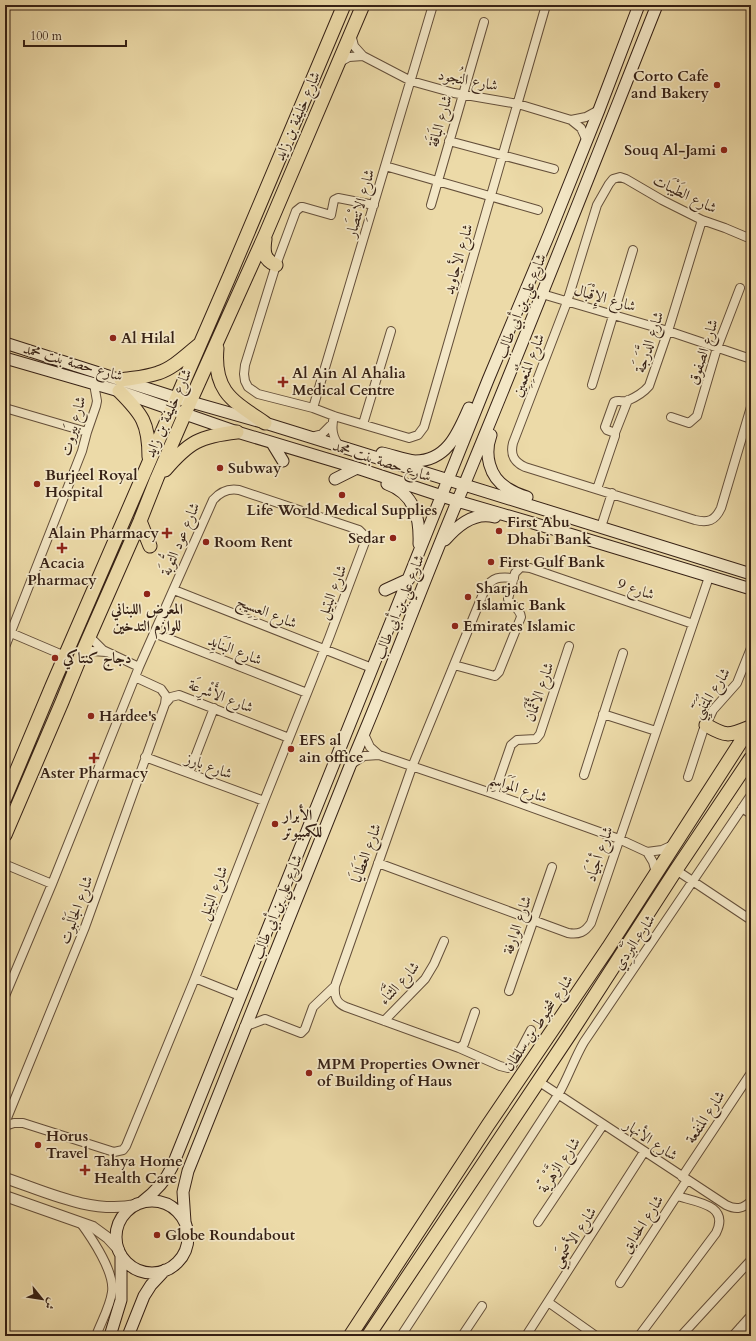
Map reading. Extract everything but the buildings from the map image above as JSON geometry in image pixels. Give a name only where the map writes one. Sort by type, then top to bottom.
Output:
[{"type":"main road","name":"شارع خليفة بن زايد","points":[[5,798],[148,463],[201,343],[344,5]]},
{"type":"main road","name":"شارع خليفة بن زايد","points":[[5,835],[89,636],[140,521],[157,478],[266,233],[336,64],[363,5]]},
{"type":"main road","name":"شارع علي بن أبي طالب","points":[[139,1203],[153,1194],[169,1174],[488,380],[587,141],[639,5]]},
{"type":"main road","name":"شارع علي بن أبي طالب","points":[[185,1222],[183,1204],[185,1182],[244,1028],[542,294],[657,5]]},
{"type":"main road","points":[[266,233],[263,251],[264,255],[276,268]]},
{"type":"main road","points":[[245,280],[261,268],[276,268]]},
{"type":"main road","points":[[218,341],[216,365],[222,386],[234,401],[265,423]]},
{"type":"main road","name":"شارع حصة بنت محمد","points":[[5,343],[174,404],[185,414],[236,432],[357,468],[457,501],[751,589]]},
{"type":"main road","points":[[148,463],[149,442],[146,428],[139,413],[120,385],[157,374],[175,365],[201,343]]},
{"type":"main road","name":"شارع حصة بنت محمد","points":[[5,358],[94,384],[120,385]]},
{"type":"main road","points":[[356,452],[378,452],[414,461],[434,457],[443,452],[456,435],[474,397],[488,380]]},
{"type":"main road","points":[[503,390],[501,407],[487,450],[488,461],[492,472],[505,488],[548,505],[556,512]]},
{"type":"main road","name":"شارع حصة بنت محمد","points":[[174,404],[190,402],[265,423],[464,486],[556,512],[751,574]]},
{"type":"main road","points":[[157,478],[183,450],[198,440],[215,435],[236,432]]},
{"type":"main road","points":[[272,443],[283,461]]},
{"type":"main road","points":[[335,478],[357,468],[371,478],[397,487],[410,502],[417,517],[419,528],[418,554]]},
{"type":"main road","points":[[419,597],[424,589],[444,541],[465,521],[478,516],[489,515],[519,524],[533,523]]},
{"type":"main road","points":[[140,521],[150,546]]},
{"type":"main road","points":[[385,590],[409,579]]},
{"type":"main road","points":[[705,728],[726,735],[751,727]]},
{"type":"main road","name":"شارع شخبوط بن سلطان","points":[[350,1336],[488,1126],[608,948],[751,727]]},
{"type":"main road","points":[[705,728],[724,743],[728,761]]},
{"type":"main road","points":[[368,1336],[570,1034],[676,870],[751,758]]},
{"type":"main road","points":[[110,1336],[121,1300],[122,1287],[120,1253],[116,1233],[118,1224],[125,1213],[139,1203],[155,1201],[167,1204],[178,1212],[185,1222],[187,1234],[186,1246],[178,1260],[165,1270],[151,1285],[144,1296],[128,1336]]},
{"type":"main road","points":[[120,1253],[131,1266],[137,1269],[151,1272],[165,1270]]},
{"type":"street","name":"شارع الانْتِصَار","points":[[313,408],[433,5]]},
{"type":"street","name":"شارع الأجاويد","points":[[374,205],[338,198],[334,200],[331,215],[306,207],[301,207],[298,209],[276,268],[245,365],[245,381],[248,387],[258,394],[313,408],[333,420],[363,424],[409,438],[418,435],[424,427],[546,5]]},
{"type":"street","name":"شارع البَاقَة","points":[[431,205],[484,22]]},
{"type":"street","name":"شارع النُجود","points":[[350,33],[354,46],[363,56],[411,80],[427,86],[463,95],[518,104],[571,120]]},
{"type":"street","points":[[336,64],[349,57],[363,56]]},
{"type":"street","points":[[571,120],[586,117],[599,110]]},
{"type":"street","points":[[571,120],[581,128],[587,141]]},
{"type":"street","points":[[449,141],[554,169]]},
{"type":"street","points":[[385,166],[538,210]]},
{"type":"street","name":"شارع الطَيْبَات","points":[[609,184],[617,178],[626,179],[662,200],[702,220],[726,228],[751,239]]},
{"type":"street","name":"شارع المُنْعِمِين","points":[[609,184],[597,205],[567,302],[511,449],[517,463],[525,467],[705,522],[711,520],[718,513],[723,503],[751,407]]},
{"type":"street","name":"شارع الدَّرَجَة","points":[[615,433],[607,430],[605,427],[614,402],[628,400],[649,386],[668,332],[702,220]]},
{"type":"street","points":[[592,385],[633,250]]},
{"type":"street","name":"شارع الصفوق","points":[[671,417],[689,423],[697,416],[717,348],[740,288]]},
{"type":"street","name":"شارع الإِقْبَال","points":[[542,294],[751,359]]},
{"type":"street","points":[[363,424],[391,331]]},
{"type":"street","name":"شارع بَيروت","points":[[5,647],[82,451],[96,406],[97,400],[94,384]]},
{"type":"street","points":[[597,489],[616,436],[615,433],[628,400]]},
{"type":"street","points":[[5,408],[87,432]]},
{"type":"street","points":[[310,437],[322,434],[333,420]]},
{"type":"street","points":[[333,420],[334,436],[340,446]]},
{"type":"street","name":"شارع عود التُّوبَة","points":[[5,996],[52,884],[134,677],[174,590],[210,505],[216,496],[225,491],[239,490],[359,530]]},
{"type":"street","points":[[601,527],[612,493]]},
{"type":"street","name":"شارع البتيل","points":[[5,1126],[14,1123],[23,1123],[114,1152],[123,1150],[126,1146],[195,978],[325,650],[365,542],[363,534],[359,530]]},
{"type":"street","name":"شارع 9","points":[[514,578],[519,568],[530,568],[693,624]]},
{"type":"street","name":"شارع أجْيَاد","points":[[378,863],[533,921],[575,934],[580,933],[588,927],[591,923],[709,577]]},
{"type":"street","name":"شارع العَطَايَا","points":[[335,986],[412,767],[484,589],[491,581],[498,578],[514,578]]},
{"type":"street","points":[[454,665],[491,676],[494,676],[499,672],[521,617],[519,610],[508,599],[514,578]]},
{"type":"street","name":"شارع العِسِيج","points":[[174,590],[372,668]]},
{"type":"street","points":[[11,632],[65,656]]},
{"type":"street","name":"شارع البَنَايِد","points":[[154,633],[307,693]]},
{"type":"street","points":[[89,636],[95,643],[107,652],[139,667]]},
{"type":"street","name":"شارع الأَثْمَان","points":[[494,794],[511,745],[517,740],[536,739],[540,734],[569,646]]},
{"type":"street","name":"شارع المُتَنَبِّي","points":[[688,777],[705,728],[717,704],[737,683],[751,648]]},
{"type":"street","points":[[82,653],[92,651],[107,652]]},
{"type":"street","points":[[584,775],[623,653]]},
{"type":"street","name":"شارع الأَشْرِعَة","points":[[134,677],[161,689],[166,696],[165,704]]},
{"type":"street","name":"شارع الأَشْرِعَة","points":[[165,704],[172,697],[179,695],[289,738]]},
{"type":"street","name":"شارع الجَالْبوت","points":[[5,1123],[85,927],[165,704]]},
{"type":"street","points":[[189,773],[214,708]]},
{"type":"street","points":[[603,714],[656,731]]},
{"type":"street","points":[[364,734],[370,747],[379,755]]},
{"type":"street","points":[[350,766],[364,756],[379,755]]},
{"type":"street","name":"شارع المَوَاسِم","points":[[379,755],[619,839],[647,852]]},
{"type":"street","name":"شارع بارز","points":[[145,757],[264,801]]},
{"type":"street","name":"شارع البَرْدِي","points":[[401,1336],[558,1095],[567,1080],[584,1042],[751,795]]},
{"type":"street","points":[[742,808],[751,814]]},
{"type":"street","points":[[656,873],[653,862],[647,852],[662,850],[675,844]]},
{"type":"street","points":[[6,864],[52,884]]},
{"type":"street","name":"شارع الوارفة","points":[[509,991],[552,867]]},
{"type":"street","points":[[676,870],[751,920]]},
{"type":"street","name":"شارع الثَّنَاء","points":[[384,1021],[425,979],[434,964],[444,941]]},
{"type":"street","points":[[195,978],[240,996]]},
{"type":"street","points":[[244,1028],[265,1019],[301,1033],[305,1029],[313,1007],[335,986]]},
{"type":"street","points":[[335,986],[335,997],[342,1005],[459,1048],[508,1068],[512,1066],[531,1030]]},
{"type":"street","points":[[459,1048],[464,1044],[467,1038],[476,1012]]},
{"type":"street","name":"شارع المَنفعة","points":[[685,1179],[751,1073]]},
{"type":"street","name":"شارع الأنهار","points":[[538,1081],[685,1179],[730,1207],[740,1209],[751,1201]]},
{"type":"street","name":"شارع الزَّهْريّة","points":[[538,1222],[603,1125]]},
{"type":"street","name":"شارع الأصمَعِي","points":[[526,1336],[644,1152]]},
{"type":"street","points":[[5,1178],[87,1205],[112,1208],[139,1203]]},
{"type":"street","name":"شارع الحدايق","points":[[620,1283],[677,1196],[685,1179]]},
{"type":"street","points":[[5,1196],[80,1222],[101,1232],[120,1253]]},
{"type":"street","points":[[639,1336],[712,1239],[721,1220],[716,1211],[704,1204],[677,1196]]},
{"type":"street","points":[[80,1222],[95,1244],[112,1281],[111,1296],[96,1336]]},
{"type":"street","points":[[681,1336],[751,1260]]},
{"type":"street","points":[[548,1302],[596,1336]]},
{"type":"street","points":[[462,1336],[482,1306]]},
{"type":"street","points":[[734,1336],[751,1317]]},
{"type":"street","points":[[741,1328],[750,1336]]},
{"type":"place","name":"Corto Cafe and Bakery","points":[[717,85]]},
{"type":"place","name":"Souq Al-Jami","points":[[724,150]]},
{"type":"place","name":"Al Hilal","points":[[113,338]]},
{"type":"place","name":"Al Ain Al Ahalia Medical Centre","points":[[283,382]]},
{"type":"place","name":"Subway","points":[[220,468]]},
{"type":"place","name":"Burjeel Royal Hospital","points":[[37,484]]},
{"type":"place","name":"Life World Medical Supplies","points":[[342,495]]},
{"type":"place","name":"First Abu Dhabi Bank","points":[[499,531]]},
{"type":"place","name":"Alain Pharmacy","points":[[167,533]]},
{"type":"place","name":"Sedar","points":[[393,538]]},
{"type":"place","name":"Room Rent","points":[[206,542]]},
{"type":"place","name":"Acacia Pharmacy","points":[[62,548]]},
{"type":"place","name":"First Gulf Bank","points":[[491,562]]},
{"type":"place","name":"المعرض اللبناني للوازم التدخين","points":[[147,594]]},
{"type":"place","name":"Sharjah Islamic Bank","points":[[468,597]]},
{"type":"place","name":"Emirates Islamic","points":[[455,626]]},
{"type":"place","name":"دجاج كنتاكي","points":[[55,658]]},
{"type":"place","name":"Hardee's","points":[[91,716]]},
{"type":"place","name":"EFS al ain office","points":[[291,749]]},
{"type":"place","name":"Aster Pharmacy","points":[[94,758]]},
{"type":"place","name":"الأبرار للكمبيوتر","points":[[275,824]]},
{"type":"place","name":"MPM Properties Owner of Building of Haus","points":[[309,1073]]},
{"type":"place","name":"Horus Travel","points":[[38,1145]]},
{"type":"place","name":"Tahya Home Health Care","points":[[85,1170]]},
{"type":"place","name":"Globe Roundabout","points":[[157,1235]]}]
